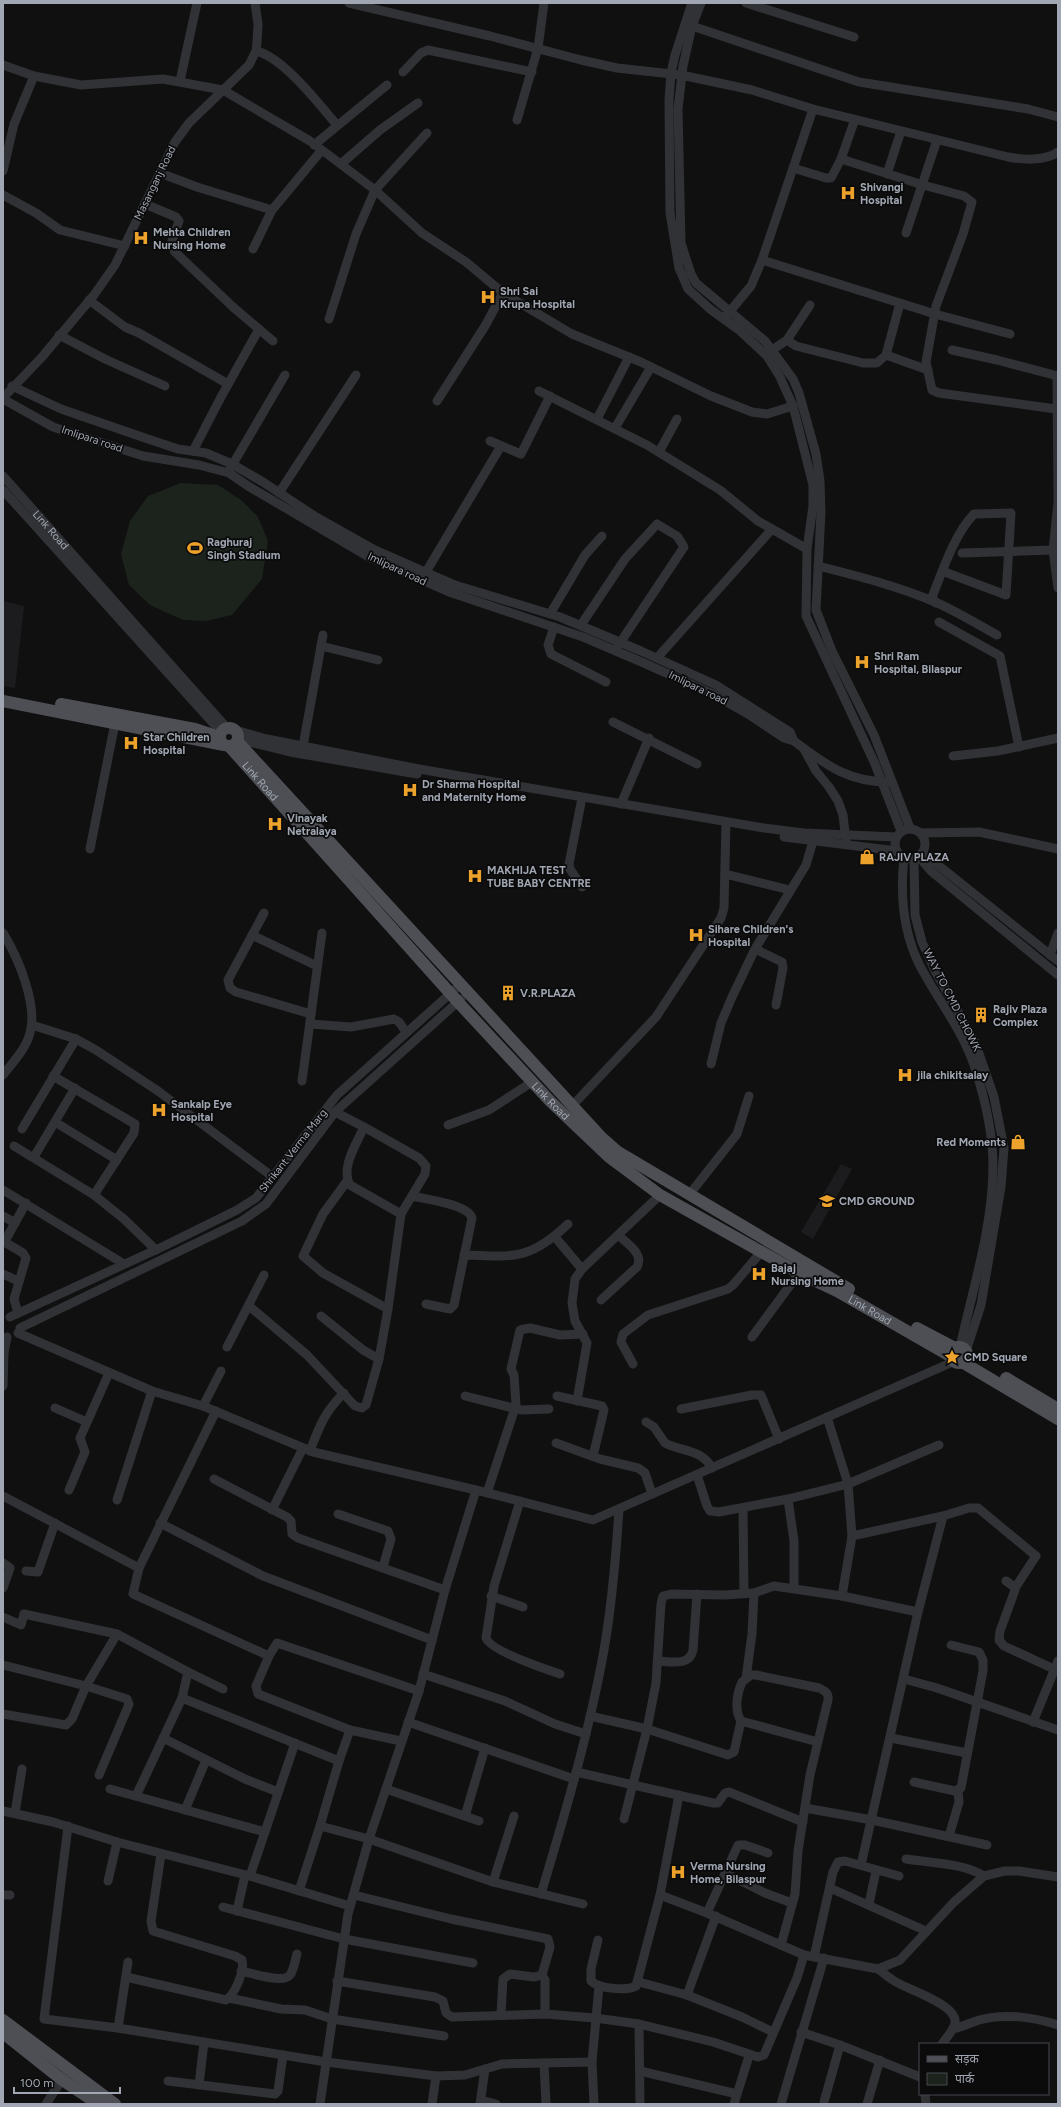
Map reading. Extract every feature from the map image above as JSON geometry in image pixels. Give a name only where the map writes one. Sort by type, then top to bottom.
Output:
[{"type":"main road","points":[[3,694],[196,729],[229,737]]},
{"type":"main road","points":[[3,702],[115,723],[229,737]]},
{"type":"main road","name":"Link Road","points":[[229,737],[465,989],[572,1106],[602,1138],[618,1152],[689,1195],[794,1255],[960,1355]]},
{"type":"main road","name":"Link Road","points":[[229,737],[454,998],[532,1082],[609,1157],[660,1195],[762,1250],[799,1273],[837,1291],[960,1355],[1058,1409]]},
{"type":"main road","points":[[960,1355],[1058,1420]]},
{"type":"main road","points":[[3,2020],[98,2104]]},
{"type":"main road","points":[[3,2033],[65,2075],[114,2104]]},
{"type":"street","points":[[180,81],[197,3]]},
{"type":"street","name":"Masanganj Road","points":[[3,399],[12,386],[42,357],[89,300],[115,265],[175,142],[189,123],[249,65],[256,51],[258,24],[255,3]]},
{"type":"street","points":[[349,3],[617,68],[671,73],[752,90],[813,109],[1013,158],[1047,157],[1058,152]]},
{"type":"street","points":[[516,120],[532,72],[538,48],[544,3]]},
{"type":"street","points":[[692,3],[671,73],[669,100],[670,213],[679,268],[692,292],[765,341],[793,379],[799,393],[816,454],[820,481],[821,512],[815,599],[818,617],[832,651],[874,735],[892,782],[902,832],[895,841],[897,852]]},
{"type":"street","points":[[701,3],[692,26],[681,75],[678,108],[681,243],[691,274],[726,316],[767,356],[780,377],[793,406],[813,485],[813,506],[807,549],[806,616],[882,783],[902,832]]},
{"type":"street","points":[[746,3],[854,37]]},
{"type":"street","points":[[692,26],[859,82],[1028,109],[1058,117]]},
{"type":"street","points":[[403,72],[420,53],[428,50],[532,72]]},
{"type":"street","points":[[256,51],[267,54],[308,89],[337,125]]},
{"type":"street","points":[[3,65],[34,76],[81,85],[148,79],[180,81],[223,90],[275,119],[314,145],[375,190],[422,233],[466,262],[503,293],[572,334],[652,367],[711,396],[752,412],[767,414],[793,406]]},
{"type":"street","points":[[3,172],[14,124],[34,76]]},
{"type":"street","points":[[314,145],[387,85]]},
{"type":"street","points":[[341,164],[380,130],[418,103]]},
{"type":"street","points":[[726,316],[750,286],[762,260],[813,109]]},
{"type":"street","points":[[793,168],[829,178],[834,174],[854,122]]},
{"type":"street","points":[[329,318],[356,234],[375,190],[427,133]]},
{"type":"street","points":[[887,174],[900,134]]},
{"type":"street","points":[[906,233],[936,143]]},
{"type":"street","points":[[253,249],[272,210],[321,151]]},
{"type":"street","points":[[841,158],[922,186],[964,196],[972,202],[963,234],[935,314],[926,362],[931,387],[935,392],[1056,409]]},
{"type":"street","points":[[160,173],[197,187],[272,210]]},
{"type":"street","points":[[3,195],[36,213],[60,230],[124,246]]},
{"type":"street","points":[[145,204],[178,218],[178,225],[172,247],[233,307],[273,341]]},
{"type":"street","points":[[762,260],[935,314],[1010,334]]},
{"type":"street","points":[[692,292],[699,285]]},
{"type":"street","points":[[437,401],[485,326],[503,293]]},
{"type":"street","points":[[89,300],[125,327],[139,333],[228,384]]},
{"type":"street","points":[[787,340],[796,346],[863,363],[878,363],[886,355],[900,303]]},
{"type":"street","points":[[772,350],[787,340],[810,305]]},
{"type":"street","points":[[193,451],[259,329]]},
{"type":"street","points":[[59,335],[105,359],[165,386]]},
{"type":"street","points":[[952,350],[1058,376],[1056,409],[1058,502],[1057,531],[1053,550],[1058,588]]},
{"type":"street","points":[[886,355],[928,370]]},
{"type":"street","points":[[597,419],[629,357]]},
{"type":"street","points":[[615,428],[652,367]]},
{"type":"street","points":[[230,468],[285,375]]},
{"type":"street","points":[[279,493],[356,375]]},
{"type":"street","name":"Imlipara road","points":[[12,386],[61,408],[145,438],[206,453],[230,468],[279,493],[354,540],[455,585],[550,614],[580,625],[657,658],[722,689],[790,732],[794,741]]},
{"type":"street","points":[[539,391],[615,428],[659,452],[720,490],[758,521],[807,549]]},
{"type":"street","points":[[490,441],[521,454],[550,396]]},
{"type":"street","name":"Imlipara road","points":[[3,399],[53,427],[143,456],[199,465],[230,468],[248,486],[369,557],[452,593],[554,627],[615,650],[711,693],[748,714],[784,738],[794,741],[847,776],[859,780],[882,783],[892,782]]},
{"type":"street","points":[[659,452],[676,419]]},
{"type":"street","points":[[426,572],[501,446]]},
{"type":"street","name":"Link Road","points":[[3,476],[229,737]]},
{"type":"street","name":"Link Road","points":[[3,490],[229,737]]},
{"type":"street","points":[[936,603],[932,597],[942,571],[967,521],[974,514],[1011,513],[1006,595],[942,571]]},
{"type":"street","points":[[580,625],[625,558],[657,524],[677,536],[684,547],[615,650]]},
{"type":"street","points":[[657,658],[772,529]]},
{"type":"street","points":[[550,614],[586,556],[602,536]]},
{"type":"street","points":[[962,552],[1053,550]]},
{"type":"street","points":[[818,566],[881,582],[936,603],[997,635]]},
{"type":"street","points":[[939,622],[1000,656],[1019,747]]},
{"type":"street","points":[[554,627],[548,645],[550,654],[606,682]]},
{"type":"street","points":[[303,746],[323,635]]},
{"type":"street","points":[[321,646],[378,660]]},
{"type":"street","points":[[613,722],[649,738],[697,764]]},
{"type":"street","points":[[90,848],[115,723]]},
{"type":"street","points":[[229,737],[267,739],[813,841],[846,840],[902,832],[979,832],[1058,849]]},
{"type":"street","points":[[229,737],[290,752],[580,803],[726,825],[846,840],[897,852],[904,858],[918,856],[1058,962]]},
{"type":"street","points":[[621,804],[649,738]]},
{"type":"street","points":[[953,756],[998,751],[1058,738]]},
{"type":"street","points":[[804,748],[816,771],[838,801],[846,840]]},
{"type":"street","points":[[580,803],[569,864],[582,887]]},
{"type":"street","points":[[572,1106],[656,1017],[721,918],[724,908],[726,825]]},
{"type":"street","points":[[918,856],[926,845],[922,833]]},
{"type":"street","points":[[711,1064],[721,1023],[755,949],[806,865],[813,841]]},
{"type":"street","points":[[918,856],[931,871],[1058,975]]},
{"type":"street","name":"WAY TO CMD CHOWK","points":[[918,856],[915,915],[922,942],[935,971],[975,1042],[994,1097],[1004,1148],[1001,1187],[980,1305],[960,1355]]},
{"type":"street","name":"WAY TO CMD CHOWK","points":[[904,858],[902,903],[907,930],[920,965],[957,1028],[973,1059],[991,1130],[993,1166],[988,1216],[960,1355]]},
{"type":"street","points":[[725,874],[790,890]]},
{"type":"street","points":[[264,913],[228,980],[230,988],[236,992],[311,1014]]},
{"type":"street","points":[[3,933],[13,951],[22,973],[28,996],[32,1025],[25,1045],[3,1075]]},
{"type":"street","points":[[302,1081],[322,933]]},
{"type":"street","points":[[1050,955],[1058,933]]},
{"type":"street","points":[[252,935],[317,966]]},
{"type":"street","points":[[755,949],[782,962],[783,968],[776,1005]]},
{"type":"street","name":"Shrikant Verma Marg","points":[[7,1317],[156,1250],[237,1210],[256,1198],[337,1095],[406,1032],[465,989]]},
{"type":"street","name":"Shrikant Verma Marg","points":[[5,1336],[13,1337],[19,1331],[242,1221],[266,1204],[334,1112],[454,998]]},
{"type":"street","points":[[310,1024],[351,1028],[394,1020],[399,1022],[406,1032]]},
{"type":"street","points":[[32,1025],[76,1039],[158,1091],[273,1178]]},
{"type":"street","points":[[22,1129],[76,1039]]},
{"type":"street","points":[[53,1076],[135,1124],[134,1133],[94,1195]]},
{"type":"street","points":[[448,1125],[489,1110],[532,1082]]},
{"type":"street","points":[[34,1157],[75,1088]]},
{"type":"street","points":[[689,1195],[737,1134],[749,1096]]},
{"type":"street","points":[[249,1306],[307,1355],[355,1406],[362,1408],[366,1405],[379,1359],[388,1309],[401,1214],[425,1174],[426,1166],[424,1162],[364,1127],[334,1112]]},
{"type":"street","points":[[55,1122],[117,1160]]},
{"type":"street","points":[[364,1127],[346,1170],[348,1181],[350,1185],[401,1214]]},
{"type":"street","points":[[14,1146],[94,1195],[124,1219],[156,1250]]},
{"type":"street","points":[[348,1181],[323,1214],[303,1256],[323,1273],[388,1309]]},
{"type":"street","points":[[3,1190],[124,1264]]},
{"type":"street","points":[[577,1401],[587,1347],[583,1334],[575,1321],[572,1303],[575,1279],[582,1269],[619,1236],[660,1195]]},
{"type":"street","points":[[412,1196],[447,1203],[469,1213],[472,1218],[452,1308],[446,1309],[426,1304]]},
{"type":"street","points":[[26,1203],[5,1241],[6,1244],[25,1255],[25,1263],[7,1317],[18,1321],[19,1331],[152,1392],[203,1406],[306,1450],[476,1490],[593,1520],[779,1439],[960,1355]]},
{"type":"street","points":[[3,1216],[15,1223]]},
{"type":"street","points":[[464,1256],[502,1257],[521,1255],[530,1252],[555,1236],[568,1224]]},
{"type":"street","points":[[555,1236],[582,1269]]},
{"type":"street","points":[[601,1300],[640,1263],[638,1253],[619,1236]]},
{"type":"street","points":[[633,1364],[621,1342],[623,1334],[648,1315],[728,1289],[762,1250]]},
{"type":"street","points":[[752,1337],[799,1273]]},
{"type":"street","points":[[3,1274],[18,1281]]},
{"type":"street","points":[[227,1347],[264,1275]]},
{"type":"street","points":[[322,1316],[363,1350],[379,1359]]},
{"type":"street","points":[[487,1493],[515,1409],[514,1375],[511,1369],[520,1330],[530,1328],[560,1335],[583,1334]]},
{"type":"street","points":[[3,1386],[5,1336]]},
{"type":"street","points":[[203,1406],[221,1371]]},
{"type":"street","points":[[69,1490],[85,1452],[80,1438],[109,1373]]},
{"type":"street","points":[[117,1500],[152,1392]]},
{"type":"street","points":[[272,1510],[331,1405],[344,1393]]},
{"type":"street","points":[[681,1409],[752,1395],[761,1395],[779,1439]]},
{"type":"street","points":[[465,1396],[515,1409],[549,1409]]},
{"type":"street","points":[[558,1396],[602,1406],[604,1410],[593,1456]]},
{"type":"street","points":[[55,1408],[87,1422]]},
{"type":"street","points":[[216,1412],[139,1568],[133,1594],[269,1656]]},
{"type":"street","points":[[827,1417],[848,1484],[852,1536],[842,1596]]},
{"type":"street","points":[[646,1422],[654,1427],[665,1443],[694,1452],[708,1460],[712,1468]]},
{"type":"street","points":[[556,1443],[593,1456],[642,1470],[645,1473],[652,1494]]},
{"type":"street","points":[[697,1475],[710,1511],[719,1512],[743,1509],[848,1484],[939,1445]]},
{"type":"street","points":[[214,1479],[290,1519],[291,1531],[294,1536],[445,1590]]},
{"type":"street","points":[[320,2104],[337,1981],[350,1906],[369,1840],[418,1691],[445,1590],[476,1490]]},
{"type":"street","points":[[3,1496],[139,1568]]},
{"type":"street","points":[[788,1499],[794,1541],[794,1588]]},
{"type":"street","points":[[520,1501],[492,1596],[486,1632],[487,1641],[520,1659],[560,1674]]},
{"type":"street","points":[[852,1536],[943,1516],[969,1508],[978,1508],[1036,1556],[1015,1588],[1000,1630],[999,1640],[1004,1646],[1056,1665],[1033,1722]]},
{"type":"street","points":[[541,1894],[576,1776],[604,1649],[619,1509]]},
{"type":"street","points":[[590,1716],[647,1729],[728,1755],[734,1752],[741,1721],[738,1716],[737,1706],[740,1686],[746,1678],[752,1634],[743,1509]]},
{"type":"street","points":[[338,1514],[388,1531],[390,1540],[383,1567]]},
{"type":"street","points":[[861,1865],[891,1738],[918,1612],[943,1516]]},
{"type":"street","points":[[26,1571],[38,1572],[55,1523]]},
{"type":"street","points":[[160,1523],[263,1576],[432,1640]]},
{"type":"street","points":[[3,1563],[10,1568],[3,1588]]},
{"type":"street","points":[[1006,1581],[1015,1588]]},
{"type":"street","points":[[624,1819],[647,1729],[658,1661],[661,1604],[663,1596],[671,1594],[749,1593],[774,1586],[842,1596],[918,1612]]},
{"type":"street","points":[[658,1661],[683,1662],[690,1658],[693,1650],[697,1594]]},
{"type":"street","points":[[492,1596],[523,1607]]},
{"type":"street","points":[[3,1616],[21,1625],[24,1614],[116,1634],[223,1689]]},
{"type":"street","points":[[3,1714],[66,1725],[72,1719],[86,1686],[116,1634]]},
{"type":"street","points":[[401,1741],[350,1730],[258,1694],[256,1686],[269,1656],[277,1643],[418,1691]]},
{"type":"street","points":[[949,1836],[958,1802],[958,1791],[961,1788],[983,1671],[982,1656],[976,1650],[951,1645]]},
{"type":"street","points":[[3,1665],[86,1686],[124,1697],[128,1701],[127,1709],[100,1775]]},
{"type":"street","points":[[136,1796],[182,1698],[188,1672]]},
{"type":"street","points":[[423,1674],[505,1701],[561,1726],[586,1734]]},
{"type":"street","points":[[746,1678],[756,1675],[819,1688],[827,1693],[828,1700],[805,1808],[792,1903],[781,1945]]},
{"type":"street","points":[[904,1679],[937,1688],[1058,1730]]},
{"type":"street","points":[[182,1698],[339,1761]]},
{"type":"street","points":[[741,1721],[818,1742]]},
{"type":"street","points":[[408,1722],[576,1776],[632,1784],[715,1803],[721,1800],[725,1793],[729,1792],[803,1822]]},
{"type":"street","points":[[299,1891],[350,1730]]},
{"type":"street","points":[[163,1738],[245,1779],[278,1792]]},
{"type":"street","points":[[891,1738],[967,1753]]},
{"type":"street","points":[[237,1911],[295,1743]]},
{"type":"street","points":[[465,1816],[485,1748]]},
{"type":"street","points":[[185,1810],[206,1760]]},
{"type":"street","points":[[16,1813],[22,1769]]},
{"type":"street","points":[[914,1782],[958,1791]]},
{"type":"street","points":[[110,1789],[265,1832]]},
{"type":"street","points":[[386,1789],[479,1821]]},
{"type":"street","points":[[598,1940],[590,1978],[593,1983],[599,1986],[632,1988],[638,1982],[660,1895],[679,1795]]},
{"type":"street","points":[[805,1808],[872,1820],[987,1845]]},
{"type":"street","points":[[3,1811],[68,1826],[117,1842],[248,1876],[350,1906]]},
{"type":"street","points":[[493,1882],[514,1816]]},
{"type":"street","points":[[68,1826],[44,2019],[118,2028],[326,2062],[436,2076],[465,2075],[502,2064],[592,2062]]},
{"type":"street","points":[[320,1826],[369,1840],[493,1882],[584,1904]]},
{"type":"street","points":[[108,1881],[117,1842]]},
{"type":"street","points":[[688,1995],[725,1873],[738,1845],[745,1845],[768,1853]]},
{"type":"street","points":[[161,1854],[151,1920],[153,1931],[236,1956],[242,1960],[241,1971],[235,1990],[229,1998]]},
{"type":"street","points":[[906,1860],[959,1867],[972,1870],[984,1876]]},
{"type":"street","points":[[781,2104],[801,2032],[819,1958],[830,1888],[838,1862],[844,1861],[861,1865],[876,1871],[899,1876]]},
{"type":"street","points":[[869,1904],[876,1871]]},
{"type":"street","points":[[878,1969],[900,1960],[926,1932],[984,1876],[1005,1871],[1019,1871],[1058,1877]]},
{"type":"street","points":[[725,1873],[765,1893],[792,1903]]},
{"type":"street","points":[[830,1888],[869,1904],[926,1932]]},
{"type":"street","points":[[354,1895],[451,1919],[545,1938],[550,1941],[550,1947],[542,1975],[545,1980],[545,2014]]},
{"type":"street","points":[[660,1895],[712,1914],[804,1955],[878,1969],[895,1982],[948,2009],[955,2018],[952,2029],[943,2043]]},
{"type":"street","points":[[223,1907],[344,1939],[473,1963]]},
{"type":"street","points":[[241,1971],[276,1978],[285,1978],[291,1974],[297,1954]]},
{"type":"street","points":[[337,1981],[436,1997],[443,2001],[446,2013],[452,2017],[502,2014],[545,2014],[595,2018],[639,2024],[713,2042],[749,2056],[758,2057],[764,2055],[797,1978],[804,1955]]},
{"type":"street","points":[[118,2028],[128,1962]]},
{"type":"street","points":[[502,2014],[502,1984],[505,1976],[510,1974],[534,1977],[542,1975]]},
{"type":"street","points":[[126,1977],[217,1999],[229,1998],[282,2010],[305,2010],[332,2020],[444,2036]]},
{"type":"street","points":[[638,1982],[688,1995],[742,2017],[773,2032]]},
{"type":"street","points":[[594,2104],[592,2062],[599,1986]]},
{"type":"street","points":[[952,2029],[978,2020],[1003,2017],[1021,2017],[1058,2025]]},
{"type":"street","points":[[639,2024],[640,2104]]},
{"type":"street","points":[[801,2032],[880,2060],[919,2077]]},
{"type":"street","points":[[199,2085],[204,2042]]},
{"type":"street","points":[[824,2102],[840,2045]]},
{"type":"street","points":[[168,2081],[275,2094],[278,2091],[284,2055]]},
{"type":"street","points":[[734,2104],[749,2056]]},
{"type":"street","points":[[867,2104],[880,2060]]},
{"type":"street","points":[[544,2063],[546,2104]]},
{"type":"street","points":[[485,2070],[481,2102],[496,2104]]},
{"type":"street","points":[[640,2071],[737,2094]]},
{"type":"street","points":[[46,2104],[65,2075]]},
{"type":"street","points":[[432,2104],[436,2076]]},
{"type":"shaded area","points":[[3,601],[24,606],[15,688],[3,686]]},
{"type":"shaded area","name":"CMD GROUND","points":[[841,1164],[852,1169],[813,1239],[801,1232]]},
{"type":"green space","name":"Raghuraj Singh Stadium","points":[[181,483],[218,485],[241,500],[258,517],[268,541],[262,579],[232,615],[206,621],[183,620],[150,605],[129,585],[121,554],[130,521],[148,496]]},
{"type":"place","name":"Shivangi Hospital","points":[[848,193]]},
{"type":"place","name":"Mehta Children Nursing Home","points":[[141,238]]},
{"type":"place","name":"Shri Sai Krupa Hospital","points":[[488,297]]},
{"type":"place","name":"Raghuraj Singh Stadium","points":[[195,548]]},
{"type":"place","name":"Shri Ram Hospital, Bilaspur","points":[[862,662]]},
{"type":"place","name":"Star Children Hospital","points":[[131,743]]},
{"type":"place","name":"Dr Sharma Hospital and Maternity Home","points":[[410,790]]},
{"type":"place","name":"Vinayak Netralaya","points":[[275,824]]},
{"type":"place","name":"RAJIV PLAZA","points":[[867,857]]},
{"type":"place","name":"MAKHIJA TEST TUBE BABY CENTRE","points":[[475,876]]},
{"type":"place","name":"Sihare Children's Hospital","points":[[696,935]]},
{"type":"place","name":"V.R.PLAZA","points":[[508,993]]},
{"type":"place","name":"Rajiv Plaza Complex","points":[[981,1015]]},
{"type":"place","name":"jila chikitsalay","points":[[905,1075]]},
{"type":"place","name":"Sankalp Eye Hospital","points":[[159,1110]]},
{"type":"place","name":"Red Moments","points":[[1018,1142]]},
{"type":"place","name":"CMD GROUND","points":[[827,1201]]},
{"type":"place","name":"Bajaj Nursing Home","points":[[759,1274]]},
{"type":"place","name":"CMD Square","points":[[952,1357]]},
{"type":"place","name":"Verma Nursing Home, Bilaspur","points":[[678,1872]]}]
